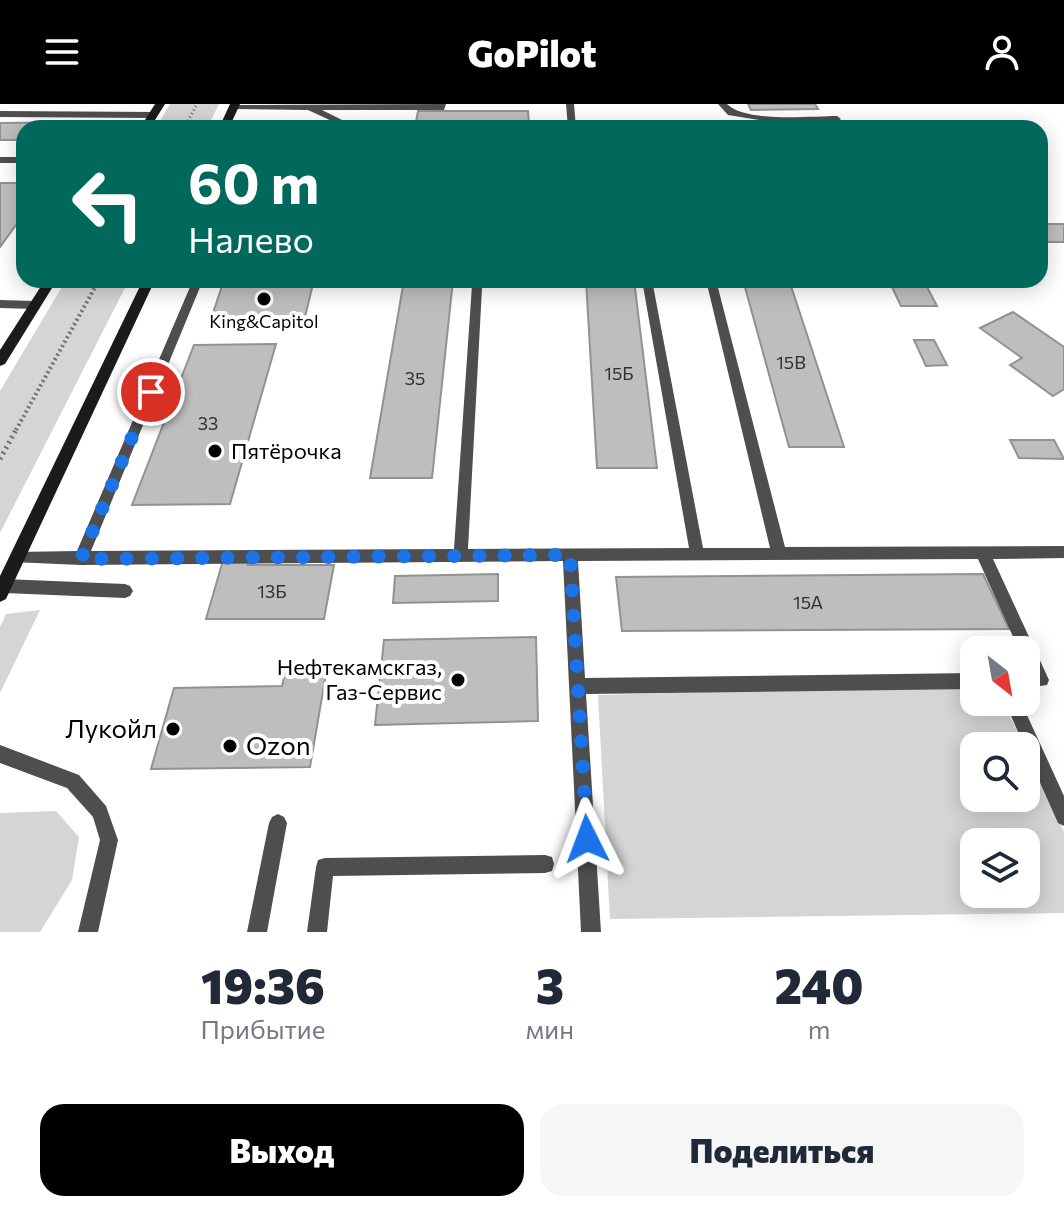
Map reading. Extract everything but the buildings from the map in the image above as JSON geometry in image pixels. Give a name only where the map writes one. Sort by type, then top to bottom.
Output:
[{"type":"main road","points":[[150,120],[160,104]]},
{"type":"main road","points":[[0,361],[46,288]]},
{"type":"main road","points":[[2,590],[145,288]]},
{"type":"lane","points":[[43,114],[51,104]]},
{"type":"lane","points":[[235,106],[441,108],[442,104]]},
{"type":"lane","points":[[722,104],[731,113],[758,120]]},
{"type":"lane","points":[[309,108],[336,120]]},
{"type":"lane","points":[[0,114],[153,115]]},
{"type":"lane","points":[[81,559],[195,288]]},
{"type":"lane","points":[[461,554],[477,288]]},
{"type":"lane","points":[[648,288],[697,552]]},
{"type":"lane","points":[[713,288],[779,553]]},
{"type":"lane","points":[[0,304],[35,305]]},
{"type":"lane","points":[[17,558],[697,552],[984,555],[1064,552]]},
{"type":"lane","points":[[570,555],[591,932]]},
{"type":"lane","points":[[984,555],[1021,636]]},
{"type":"lane","points":[[2,590],[125,591]]},
{"type":"lane","points":[[578,686],[960,681]]},
{"type":"lane","points":[[1019,716],[1064,817]]},
{"type":"lane","points":[[0,754],[73,781],[100,812],[109,840],[88,932]]},
{"type":"lane","points":[[257,932],[278,823]]},
{"type":"lane","points":[[317,932],[325,867],[545,864]]},
{"type":"path","points":[[0,459],[95,288]]},
{"type":"shaded area","points":[[170,104],[219,104],[211,120],[161,120]]},
{"type":"shaded area","points":[[61,288],[125,288],[0,533],[0,391]]},
{"type":"shaded area","points":[[40,610],[0,693],[0,627],[6,614]]},
{"type":"shaded area","points":[[960,685],[960,716],[1010,716],[1017,732],[960,732],[960,812],[1040,812],[1040,781],[1064,832],[1064,913],[610,919],[598,695]]},
{"type":"shaded area","points":[[56,811],[79,837],[72,880],[40,932],[0,932],[0,813]]},
{"type":"place","name":"King&Capitol","points":[[264,299]]},
{"type":"place","name":"Пятёрочка","points":[[215,451]]},
{"type":"place","name":"Нефтекамскгаз, Газ-Сервис","points":[[458,680]]},
{"type":"place","name":"Лукойл","points":[[173,729]]},
{"type":"place","name":"Ozon","points":[[230,746]]},
{"type":"route","points":[[151,392],[81,559],[570,555],[587,839]]}]
